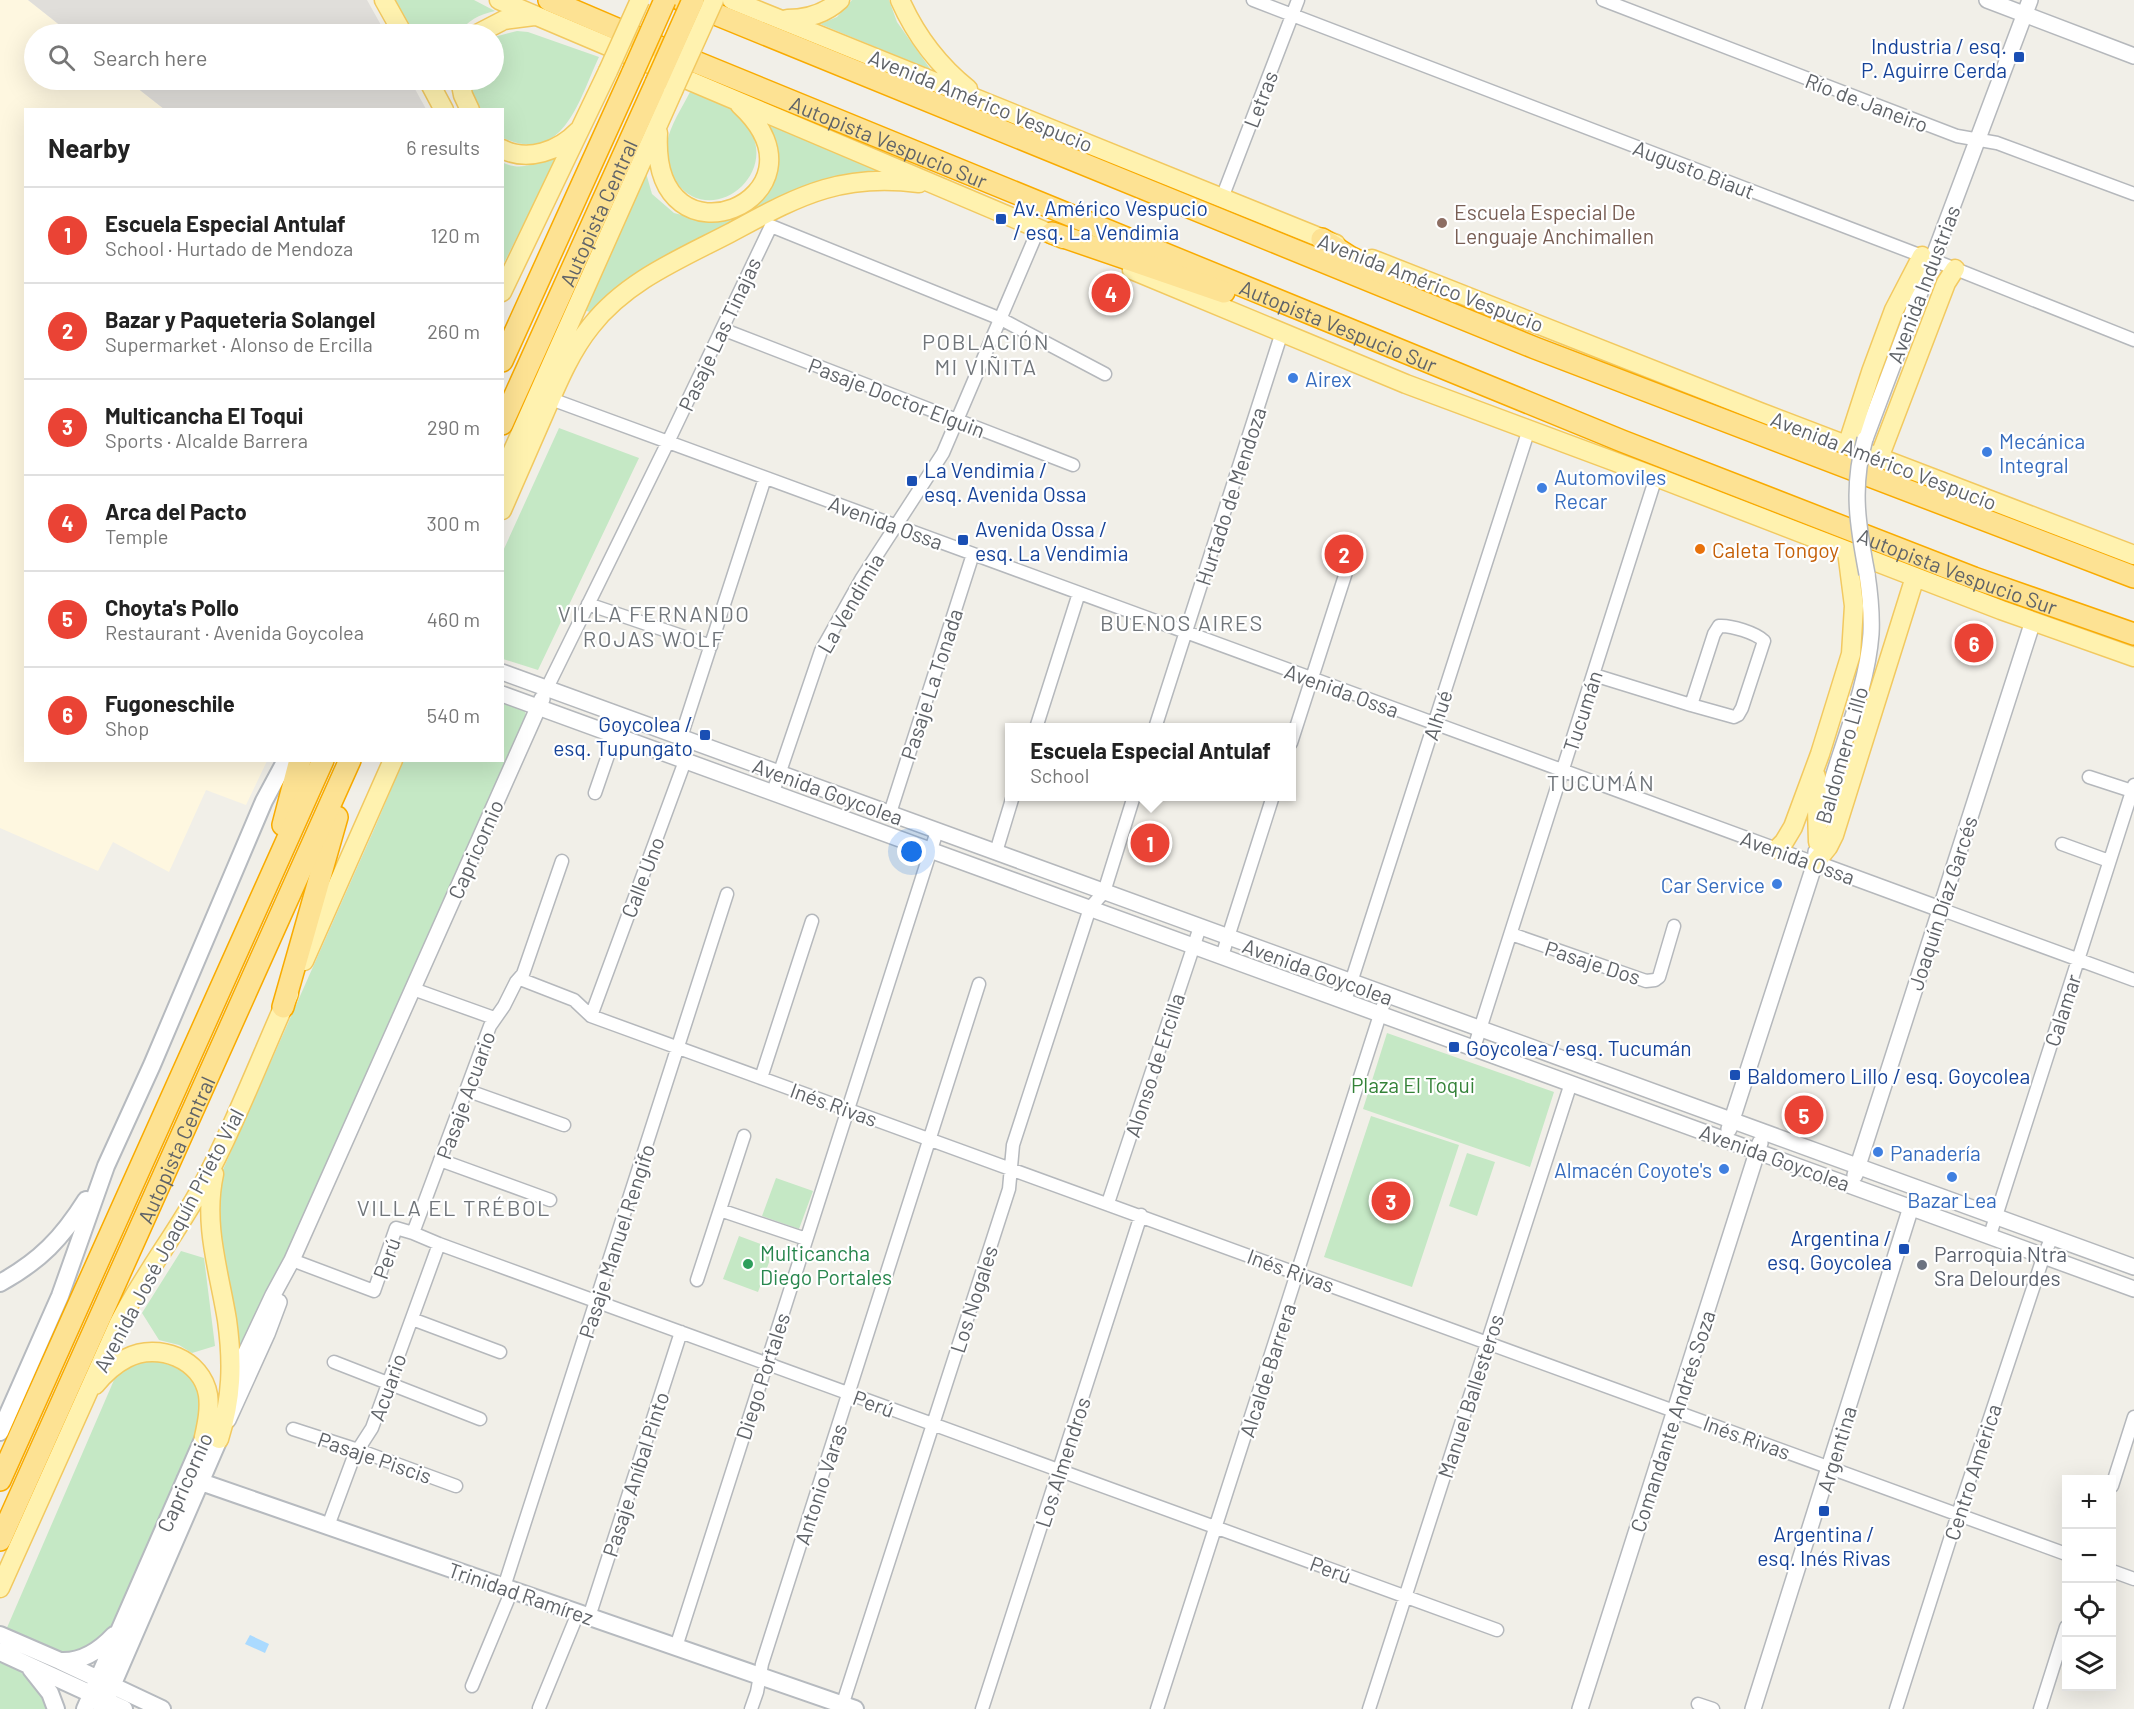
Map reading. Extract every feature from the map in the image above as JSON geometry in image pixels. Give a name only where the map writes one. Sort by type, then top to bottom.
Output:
[{"type":"highway","name":"Autopista Vespucio Sur","points":[[549,0],[1347,329],[1825,522],[2044,604],[2134,634]]},
{"type":"highway","name":"Autopista Central","points":[[504,357],[665,0]]},
{"type":"highway","points":[[681,0],[1536,348],[2134,577]]},
{"type":"highway","name":"Autopista Central","points":[[504,420],[664,87],[693,0]]},
{"type":"highway","points":[[1046,230],[1249,301],[1347,329]]},
{"type":"highway","points":[[1322,239],[1376,270],[1536,348]]},
{"type":"highway","points":[[265,889],[299,762]]},
{"type":"highway","name":"Autopista Central","points":[[0,1480],[322,762]]},
{"type":"highway","points":[[283,1007],[351,762]]},
{"type":"highway","name":"Autopista Central","points":[[0,1540],[351,762]]},
{"type":"main road","points":[[384,0],[397,24]]},
{"type":"main road","points":[[499,0],[1406,384],[2134,657]]},
{"type":"main road","points":[[504,288],[583,126],[640,0]]},
{"type":"main road","points":[[714,0],[664,87],[658,134],[658,160],[670,191],[691,208],[708,213],[726,212],[743,205],[757,193],[766,176],[769,158],[762,131],[748,112],[732,98]]},
{"type":"main road","name":"Avenida Américo Vespucio","points":[[732,0],[1322,239],[1847,446],[2134,555]]},
{"type":"main road","points":[[781,19],[816,15],[831,8],[840,0]]},
{"type":"main road","points":[[900,0],[932,55],[949,73],[984,102]]},
{"type":"main road","points":[[494,24],[504,20],[534,16]]},
{"type":"main road","points":[[433,90],[443,108]]},
{"type":"main road","points":[[462,90],[469,108]]},
{"type":"main road","points":[[504,471],[660,120]]},
{"type":"main road","points":[[504,150],[523,155],[546,152],[567,141],[583,126]]},
{"type":"main road","points":[[504,505],[550,399],[575,350],[597,318],[626,291],[672,263],[795,200],[826,188],[887,181],[922,183],[945,188]]},
{"type":"main road","points":[[1847,446],[1894,310],[1927,258]]},
{"type":"main road","points":[[1879,458],[1946,283],[1955,269]]},
{"type":"main road","points":[[1777,849],[1790,833],[1820,754],[1847,669],[1853,638],[1854,606],[1847,551]]},
{"type":"main road","points":[[1815,863],[1834,835],[1916,577]]},
{"type":"main road","points":[[1818,842],[1816,777],[1820,754]]},
{"type":"main road","points":[[0,1432],[60,1296],[106,1166],[152,1065],[264,801],[285,762]]},
{"type":"main road","name":"Avenida José Joaquín Prieto Vial","points":[[0,1587],[127,1307],[188,1210],[222,1146],[392,762]]},
{"type":"main road","points":[[211,1438],[227,1413],[231,1385],[229,1337],[212,1246],[209,1217],[212,1182],[222,1146]]},
{"type":"main road","points":[[0,1283],[38,1259],[60,1238],[82,1207],[106,1166]]},
{"type":"main road","points":[[85,1398],[101,1378],[127,1358],[153,1352],[173,1355],[190,1365],[206,1387],[211,1438]]},
{"type":"main road","name":"Capricornio","points":[[96,1703],[211,1438]]},
{"type":"main road","name":"Capricornio","points":[[106,1682],[121,1628],[193,1481]]},
{"type":"main road","name":"Trinidad Ramírez","points":[[193,1481],[847,1708]]},
{"type":"main road","points":[[60,1661],[76,1660],[93,1652],[102,1647],[121,1628]]},
{"type":"main road","points":[[0,1635],[162,1709]]},
{"type":"main road","points":[[0,1652],[24,1662],[96,1703],[124,1709]]},
{"type":"main road","points":[[24,1662],[42,1682],[56,1709]]},
{"type":"street","name":"Augusto Biaut","points":[[1252,0],[1927,258],[2134,340]]},
{"type":"street","name":"Letras","points":[[1222,198],[1298,0]]},
{"type":"street","name":"Río de Janeiro","points":[[1603,0],[1957,136],[1997,143],[2134,194]]},
{"type":"street","points":[[1987,0],[2028,7],[2134,56]]},
{"type":"street","name":"Avenida Industrias","points":[[1868,574],[1856,508],[1858,470],[1865,439],[1927,258],[1978,140],[2028,7]]},
{"type":"street","name":"Pasaje Las Tinajas","points":[[668,442],[771,226],[1001,320]]},
{"type":"street","name":"La Vendimia","points":[[772,792],[820,651],[856,588],[939,461],[1001,320],[1046,230]]},
{"type":"street","points":[[1001,320],[1105,374]]},
{"type":"street","name":"Pasaje Doctor Elguin","points":[[722,329],[1073,465]]},
{"type":"street","name":"Hurtado de Mendoza","points":[[1157,723],[1282,332]]},
{"type":"street","name":"Avenida Ossa","points":[[550,399],[2134,980]]},
{"type":"street","name":"Alhué","points":[[1345,1001],[1529,429]]},
{"type":"street","name":"Capricornio","points":[[231,1385],[292,1260],[538,707],[668,442]]},
{"type":"street","name":"Tucumán","points":[[1474,1048],[1656,477]]},
{"type":"street","points":[[681,737],[765,478]]},
{"type":"street","name":"Pasaje La Tonada","points":[[890,813],[972,554]]},
{"type":"street","points":[[1296,728],[1349,563]]},
{"type":"street","name":"Baldomero Lillo","points":[[1725,1139],[1815,863],[1828,793],[1866,667],[1871,625],[1868,574]]},
{"type":"street","points":[[1038,723],[1079,593]]},
{"type":"street","points":[[588,604],[711,646]]},
{"type":"street","name":"Joaquín Díaz Garcés","points":[[1852,1185],[2033,621]]},
{"type":"street","points":[[1594,675],[1691,705],[1730,716],[1738,715],[1753,676],[1763,640],[1725,626],[1717,627],[1691,705]]},
{"type":"street","name":"Avenida Goycolea","points":[[504,673],[2134,1267]]},
{"type":"street","name":"Avenida Goycolea","points":[[504,695],[2134,1289]]},
{"type":"street","points":[[595,793],[615,735]]},
{"type":"street","name":"Calle Uno","points":[[591,1016],[685,761],[681,737]]},
{"type":"street","points":[[2090,777],[2133,788]]},
{"type":"street","name":"Calamar","points":[[1990,1235],[2133,788]]},
{"type":"street","points":[[996,852],[1011,801]]},
{"type":"street","points":[[1104,892],[1132,801]]},
{"type":"street","points":[[1222,956],[1272,801]]},
{"type":"street","name":"Diego Portales","points":[[676,1647],[937,831]]},
{"type":"street","points":[[2062,844],[2109,861]]},
{"type":"street","name":"Pasaje Acuario","points":[[414,1233],[494,1018],[524,974],[562,861]]},
{"type":"street","name":"Los Nogales","points":[[847,1708],[932,1424],[1009,1189],[1013,1145],[1090,908],[1104,892]]},
{"type":"street","name":"Pasaje Manuel Rengifo","points":[[472,1686],[508,1589],[596,1301],[727,894]]},
{"type":"street","points":[[761,1078],[812,921]]},
{"type":"street","name":"Pasaje Dos","points":[[1511,934],[1646,981],[1655,980],[1659,976],[1674,926]]},
{"type":"street","name":"Alonso de Ercilla","points":[[1108,1203],[1200,927]]},
{"type":"street","name":"Inés Rivas","points":[[520,980],[574,999],[591,1016],[2062,1552]]},
{"type":"street","name":"Antonio Varas","points":[[751,1709],[979,984]]},
{"type":"street","points":[[413,989],[494,1018]]},
{"type":"street","name":"Alcalde Barrera","points":[[1158,1709],[1386,996]]},
{"type":"street","name":"Manuel Ballesteros","points":[[1369,1709],[1571,1083]]},
{"type":"street","points":[[466,1090],[564,1125]]},
{"type":"street","name":"Comandante Andrés Soza","points":[[1580,1709],[1764,1132]]},
{"type":"street","points":[[697,1280],[744,1136]]},
{"type":"street","points":[[440,1160],[550,1200]]},
{"type":"street","name":"Argentina","points":[[1752,1709],[1917,1188]]},
{"type":"street","points":[[720,1210],[806,1239]]},
{"type":"street","name":"Los Almendros","points":[[982,1709],[1141,1215]]},
{"type":"street","name":"Perú","points":[[292,1260],[374,1291],[396,1228],[414,1233],[1497,1630]]},
{"type":"street","name":"Centro América","points":[[1896,1709],[1958,1514],[2052,1237]]},
{"type":"street","name":"Acuario","points":[[328,1526],[351,1463],[372,1428],[439,1244]]},
{"type":"street","name":"Capricornio","points":[[211,1438],[267,1334],[292,1260]]},
{"type":"street","points":[[412,1319],[500,1352]]},
{"type":"street","name":"Pasaje Aníbal Pinto","points":[[539,1708],[583,1615],[681,1332]]},
{"type":"street","points":[[334,1362],[480,1419]]},
{"type":"street","points":[[2116,1475],[2134,1417]]},
{"type":"street","name":"Pasaje Piscis","points":[[293,1429],[456,1486]]},
{"type":"street","points":[[2116,1572],[2134,1579]]},
{"type":"street","points":[[2040,1709],[2064,1637]]},
{"type":"street","points":[[1698,1704],[1713,1709]]},
{"type":"shaded area","points":[[0,0],[28,0],[58,24],[24,24],[24,90],[140,90],[163,108],[24,108],[24,762],[267,762],[246,805],[206,790],[169,872],[113,842],[98,871],[0,828]]},
{"type":"shaded area","points":[[28,0],[367,0],[380,24],[58,24]]},
{"type":"shaded area","points":[[140,90],[416,90],[425,108],[163,108]]},
{"type":"green space","points":[[393,0],[474,0],[495,11],[484,14],[467,24],[406,24]]},
{"type":"green space","points":[[852,0],[889,0],[897,22],[931,70],[820,24],[837,17]]},
{"type":"green space","points":[[517,31],[528,32],[599,57],[576,108],[566,124],[555,136],[541,143],[524,144],[504,138],[504,108],[480,108],[474,98],[472,90],[504,90],[504,34]]},
{"type":"green space","points":[[690,92],[731,109],[752,133],[756,153],[753,171],[742,186],[727,196],[710,200],[692,196],[676,182],[670,168],[667,143],[673,123]]},
{"type":"green space","points":[[764,122],[883,171],[839,177],[595,314],[579,308],[644,166],[652,194],[674,213],[702,220],[739,216],[765,197],[775,170],[777,148]]},
{"type":"green space","points":[[560,151],[504,263],[504,163],[525,166],[539,162]]},
{"type":"green space","points":[[559,428],[639,458],[538,670],[504,659],[504,549]]},
{"type":"green space","points":[[504,701],[525,709],[526,719],[406,991],[237,1361],[215,1218],[217,1183],[403,762],[504,762]]},
{"type":"green space","name":"Plaza El Toqui","points":[[1387,1033],[1554,1092],[1530,1167],[1363,1109]]},
{"type":"green space","points":[[1371,1116],[1459,1145],[1412,1287],[1324,1257]]},
{"type":"green space","points":[[1467,1153],[1495,1162],[1477,1216],[1449,1206]]},
{"type":"green space","points":[[776,1178],[813,1191],[799,1229],[762,1216]]},
{"type":"green space","name":"Multicancha Diego Portales","points":[[739,1236],[774,1249],[758,1292],[723,1279]]},
{"type":"green space","points":[[181,1251],[204,1258],[215,1346],[192,1353],[179,1345],[159,1340],[142,1313]]},
{"type":"green space","points":[[155,1358],[188,1370],[208,1411],[115,1626],[102,1642],[69,1655],[6,1630],[114,1380],[128,1364]]},
{"type":"green space","points":[[0,1661],[25,1675],[40,1692],[50,1709],[0,1709]]},
{"type":"water","points":[[250,1635],[269,1644],[265,1653],[245,1644]]},
{"type":"place","name":"Industria / esq. P. Aguirre Cerda","points":[[2019,57]]},
{"type":"place","name":"Av. Américo Vespucio / esq. La Vendimia","points":[[1001,219]]},
{"type":"place","name":"Escuela Especial De Lenguaje Anchimallen","points":[[1442,223]]},
{"type":"place","name":"Arca del Pacto","points":[[1111,293]]},
{"type":"place","name":"Airex","points":[[1293,378]]},
{"type":"place","name":"Mecánica Integral","points":[[1987,452]]},
{"type":"place","name":"La Vendimia / esq. Avenida Ossa","points":[[912,481]]},
{"type":"place","name":"Automoviles Recar","points":[[1542,488]]},
{"type":"place","name":"Avenida Ossa / esq. La Vendimia","points":[[963,540]]},
{"type":"place","name":"Caleta Tongoy","points":[[1700,549]]},
{"type":"place","name":"Bazar y Paqueteria Solangel","points":[[1344,554]]},
{"type":"place","name":"Fugoneschile","points":[[1974,643]]},
{"type":"place","name":"Goycolea / esq. Tupungato","points":[[705,735]]},
{"type":"place","name":"Escuela Especial Antulaf","points":[[1150,843]]},
{"type":"place","name":"Car Service","points":[[1777,884]]},
{"type":"place","name":"Goycolea / esq. Tucumán","points":[[1454,1047]]},
{"type":"place","name":"Baldomero Lillo / esq. Goycolea","points":[[1735,1075]]},
{"type":"place","name":"Choyta's Pollo","points":[[1804,1115]]},
{"type":"place","name":"Panadería","points":[[1878,1152]]},
{"type":"place","name":"Almacén Coyote's","points":[[1724,1169]]},
{"type":"place","name":"Bazar Lea","points":[[1952,1177]]},
{"type":"place","name":"Multicancha El Toqui","points":[[1391,1201]]},
{"type":"place","name":"Argentina / esq. Goycolea","points":[[1904,1249]]},
{"type":"place","name":"Multicancha Diego Portales","points":[[748,1264]]},
{"type":"place","name":"Parroquia Ntra Sra Delourdes","points":[[1922,1265]]},
{"type":"place","name":"Argentina / esq. Inés Rivas","points":[[1824,1511]]},
{"type":"district","name":"POBLACIÓN MI VIÑITA","points":[[986,354]]},
{"type":"district","name":"BUENOS AIRES","points":[[1182,622]]},
{"type":"district","name":"VILLA FERNANDO ROJAS WOLF","points":[[654,626]]},
{"type":"district","name":"TUCUMÁN","points":[[1601,782]]},
{"type":"district","name":"VILLA EL TRÉBOL","points":[[454,1207]]}]
